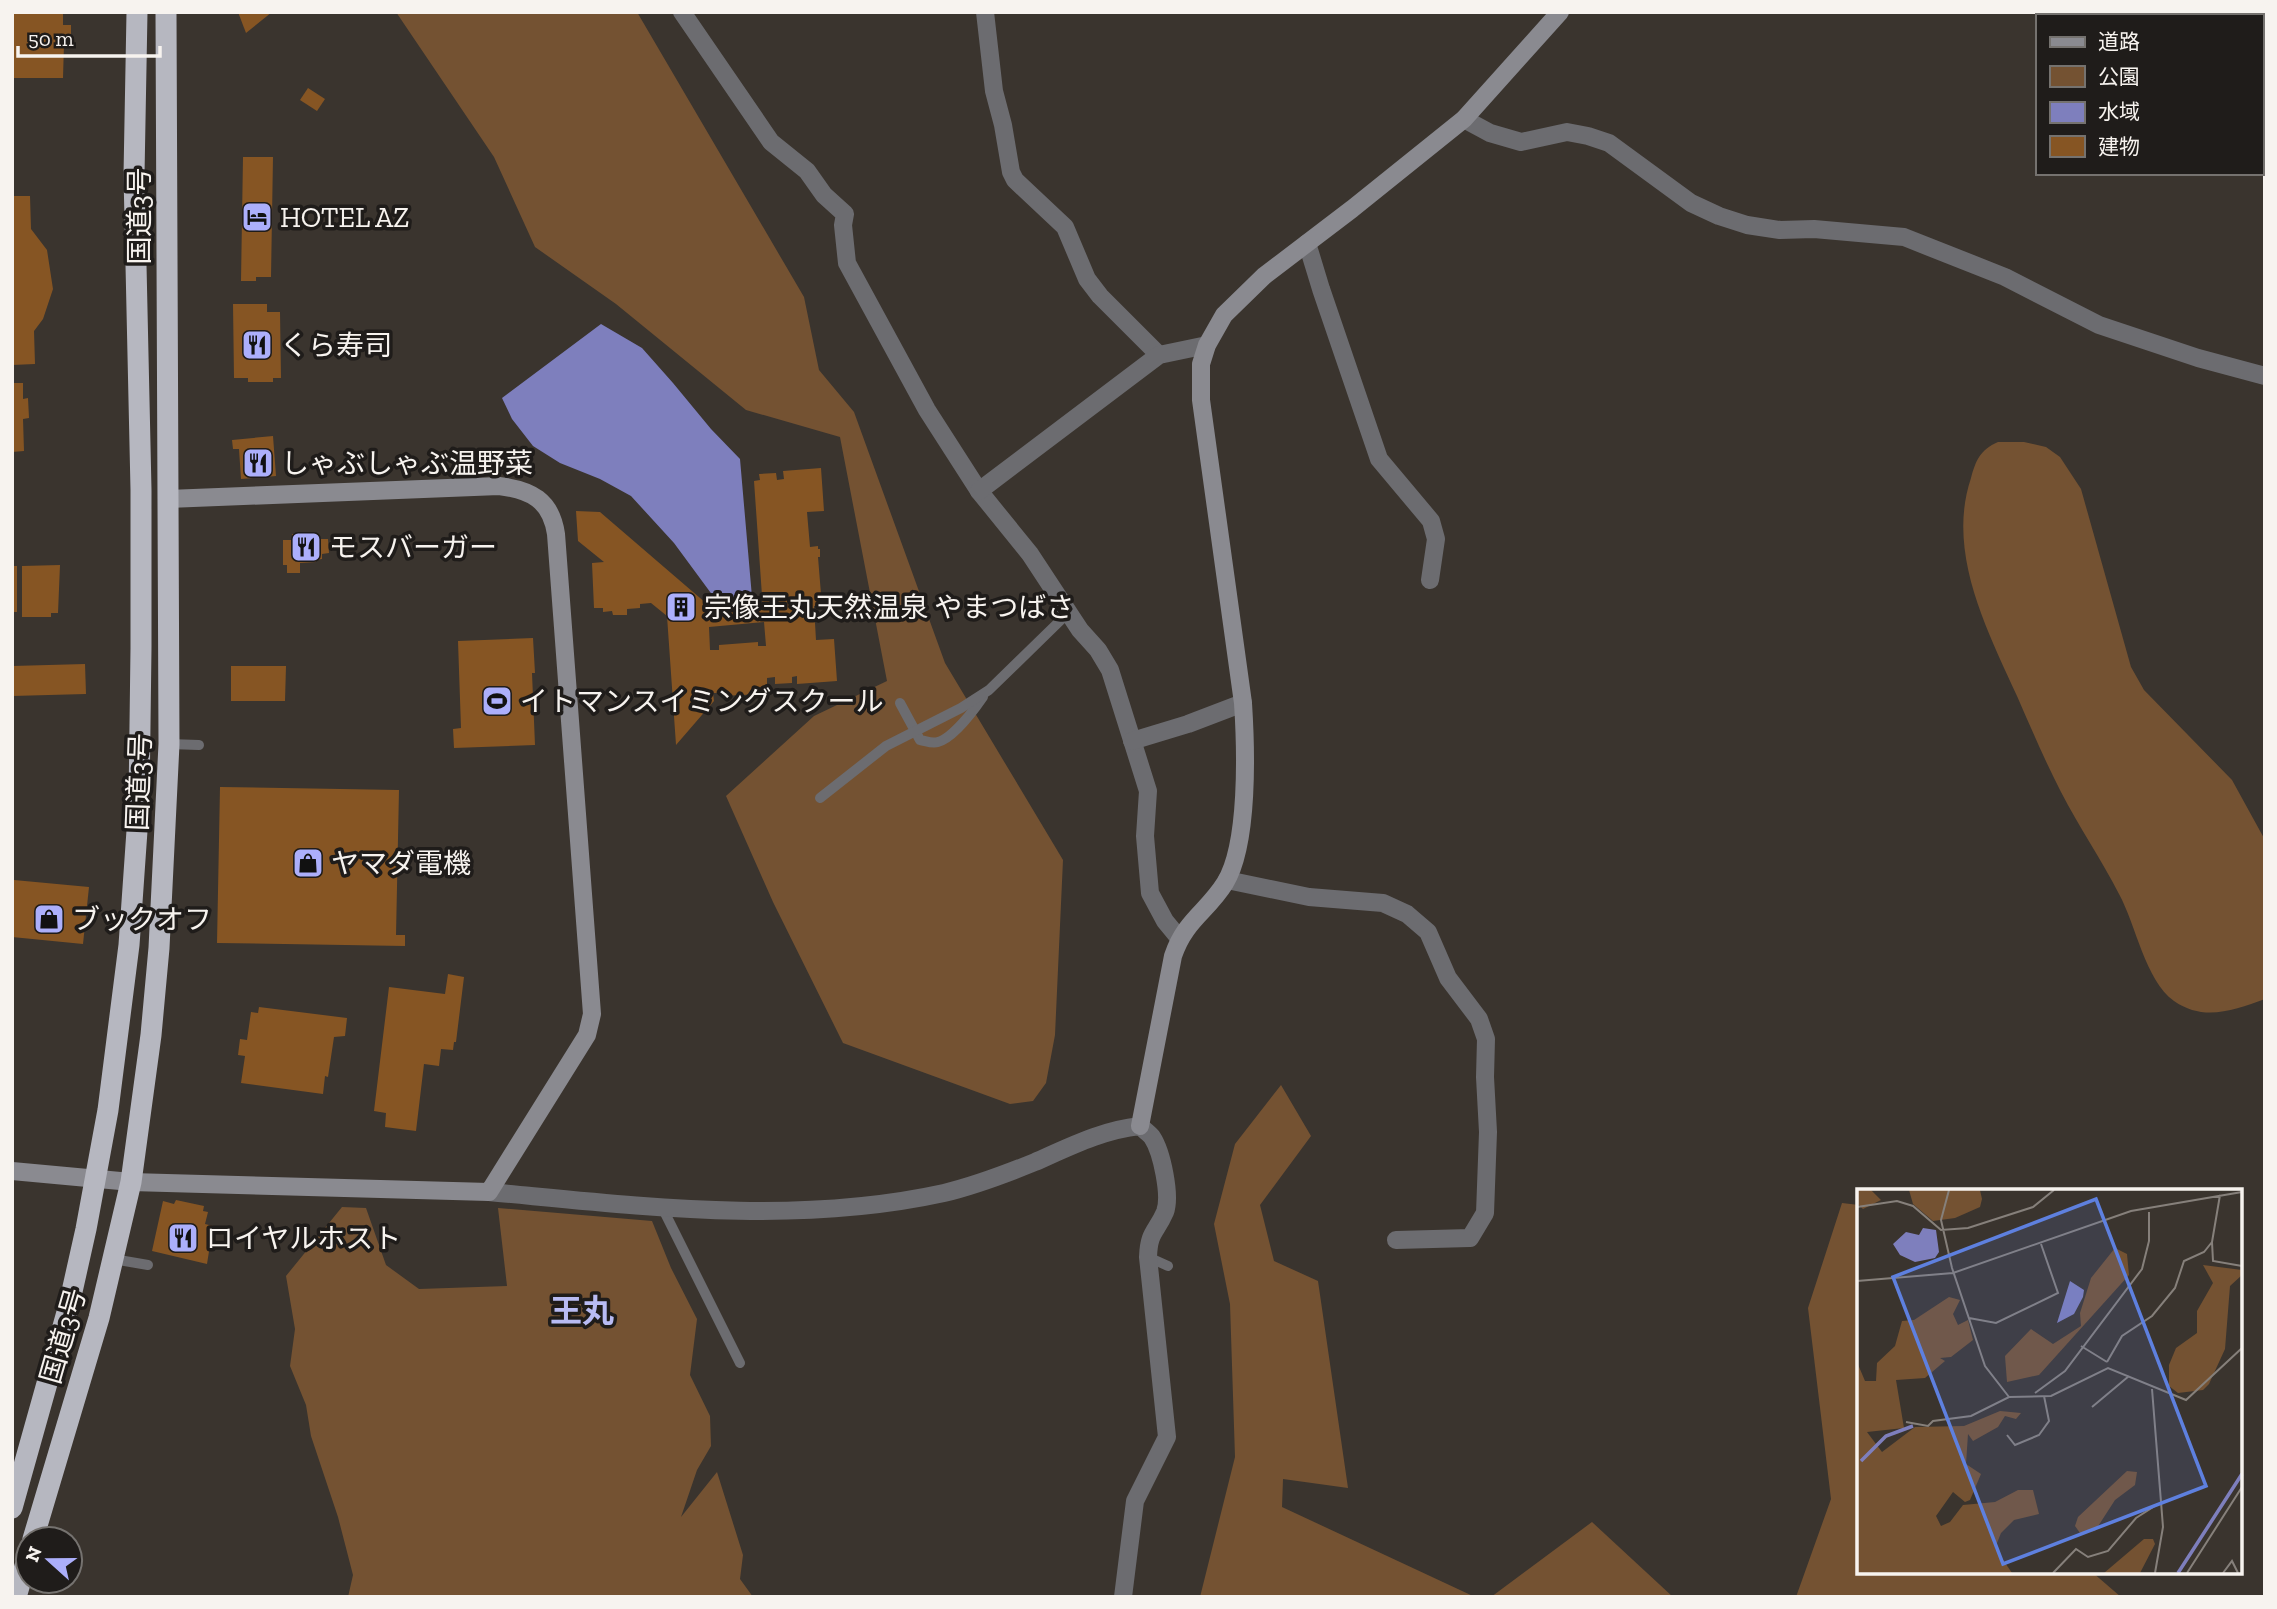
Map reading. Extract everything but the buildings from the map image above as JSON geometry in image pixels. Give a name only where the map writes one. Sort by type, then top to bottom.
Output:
[{"type":"highway","name":"国道3号","points":[[12,1508],[69,1306],[96,1179],[108,1110],[129,945],[139,802],[141,490],[134,175],[137,12]]},
{"type":"highway","name":"国道3号","points":[[37,1525],[99,1318],[131,1182],[154,1010],[169,744],[166,12]]},
{"type":"street","points":[[682,12],[771,142],[807,171],[824,195],[845,214],[843,225],[847,263],[926,411],[979,491],[1030,554],[1068,613],[1098,650],[1110,670],[1148,791],[1145,836],[1150,893],[1165,921],[1179,938]]},
{"type":"street","points":[[985,12],[994,91],[1015,180],[1065,227],[1087,279],[1100,296],[1159,355]]},
{"type":"street","points":[[1140,1126],[1173,956],[1179,938],[1187,926],[1217,896],[1227,880],[1242,830],[1245,732],[1243,703],[1201,400],[1201,364],[1207,345],[1224,315],[1265,275],[1464,119],[1560,12]]},
{"type":"street","points":[[1464,119],[1490,133],[1521,142],[1567,132],[1588,136],[1631,157],[1651,176],[1691,203],[1718,216],[1747,225],[1780,230],[1814,229],[1904,237],[2005,277],[2099,325],[2198,358],[2265,376]]},
{"type":"street","points":[[1307,243],[1379,459],[1431,522],[1436,539],[1430,580]]},
{"type":"street","points":[[979,491],[1159,355],[1207,345]]},
{"type":"street","points":[[168,499],[499,486],[521,489],[536,496],[548,509],[555,523],[592,1014],[587,1035],[489,1192]]},
{"type":"street","points":[[1132,741],[1243,703]]},
{"type":"street","points":[[1227,880],[1309,897],[1383,903],[1407,914],[1428,932],[1448,978],[1479,1019],[1486,1039],[1488,1132],[1485,1213],[1471,1238],[1396,1240]]},
{"type":"street","points":[[12,1171],[131,1182],[489,1192],[663,1209],[730,1212],[863,1207],[946,1192],[1032,1163],[1118,1128],[1140,1126]]},
{"type":"street","points":[[1122,1597],[1135,1501],[1167,1437],[1148,1258],[1149,1239],[1165,1211],[1167,1190],[1152,1138],[1140,1126]]},
{"type":"lane","points":[[900,703],[920,740],[940,742],[967,718],[989,690],[1068,613]]},
{"type":"lane","points":[[820,798],[886,746],[961,708],[989,690]]},
{"type":"lane","points":[[169,744],[199,745]]},
{"type":"lane","points":[[663,1209],[740,1363]]},
{"type":"lane","points":[[1148,1258],[1168,1266]]},
{"type":"lane","points":[[113,1259],[148,1265]]},
{"type":"green space","points":[[396,12],[637,12],[804,297],[819,370],[854,412],[945,663],[1063,860],[1055,1035],[1046,1083],[1033,1101],[1010,1104],[843,1043],[773,902],[726,796],[814,716],[887,681],[840,437],[746,410],[616,304],[535,247],[494,157]]},
{"type":"green space","points":[[1998,442],[2024,442],[2046,447],[2060,457],[2081,489],[2131,667],[2144,690],[2232,780],[2265,840],[2265,999],[2230,1010],[2208,1012],[2185,1007],[2164,992],[2148,966],[2119,894],[2049,768],[1983,618],[1967,562],[1963,534],[1971,478],[1980,456]]},
{"type":"green space","points":[[1281,1085],[1311,1136],[1260,1205],[1274,1261],[1318,1281],[1348,1488],[1283,1479],[1282,1507],[1475,1597],[1200,1597],[1235,1457],[1230,1304],[1214,1224],[1235,1144]]},
{"type":"green space","points":[[1842,1203],[1857,1205],[1857,1574],[2094,1574],[2121,1597],[1796,1597],[1831,1499],[1808,1308]]},
{"type":"green space","points":[[342,1207],[366,1208],[386,1265],[419,1289],[507,1286],[498,1208],[652,1221],[671,1268],[697,1319],[690,1375],[710,1416],[711,1446],[697,1470],[681,1517],[717,1472],[743,1555],[740,1579],[753,1597],[348,1597],[353,1575],[338,1517],[311,1436],[306,1405],[290,1366],[295,1329],[286,1276]]},
{"type":"green space","points":[[1592,1522],[1673,1597],[1491,1597]]},
{"type":"water","points":[[601,324],[642,348],[740,459],[752,597],[716,600],[674,543],[631,496],[600,479],[560,463],[533,446],[512,419],[502,398]]},
{"type":"place","name":"HOTEL AZ","points":[[257,217]]},
{"type":"place","name":"くら寿司","points":[[257,345]]},
{"type":"place","name":"しゃぶしゃぶ温野菜","points":[[258,463]]},
{"type":"place","name":"モスバーガー","points":[[306,547]]},
{"type":"place","name":"宗像王丸天然温泉 やまつばさ","points":[[681,607]]},
{"type":"place","name":"イトマンスイミングスクール","points":[[497,701]]},
{"type":"place","name":"ヤマダ電機","points":[[308,863]]},
{"type":"place","name":"ブックオフ","points":[[49,919]]},
{"type":"place","name":"ロイヤルホスト","points":[[183,1238]]},
{"type":"district","name":"王丸","points":[[582,1311]]}]
